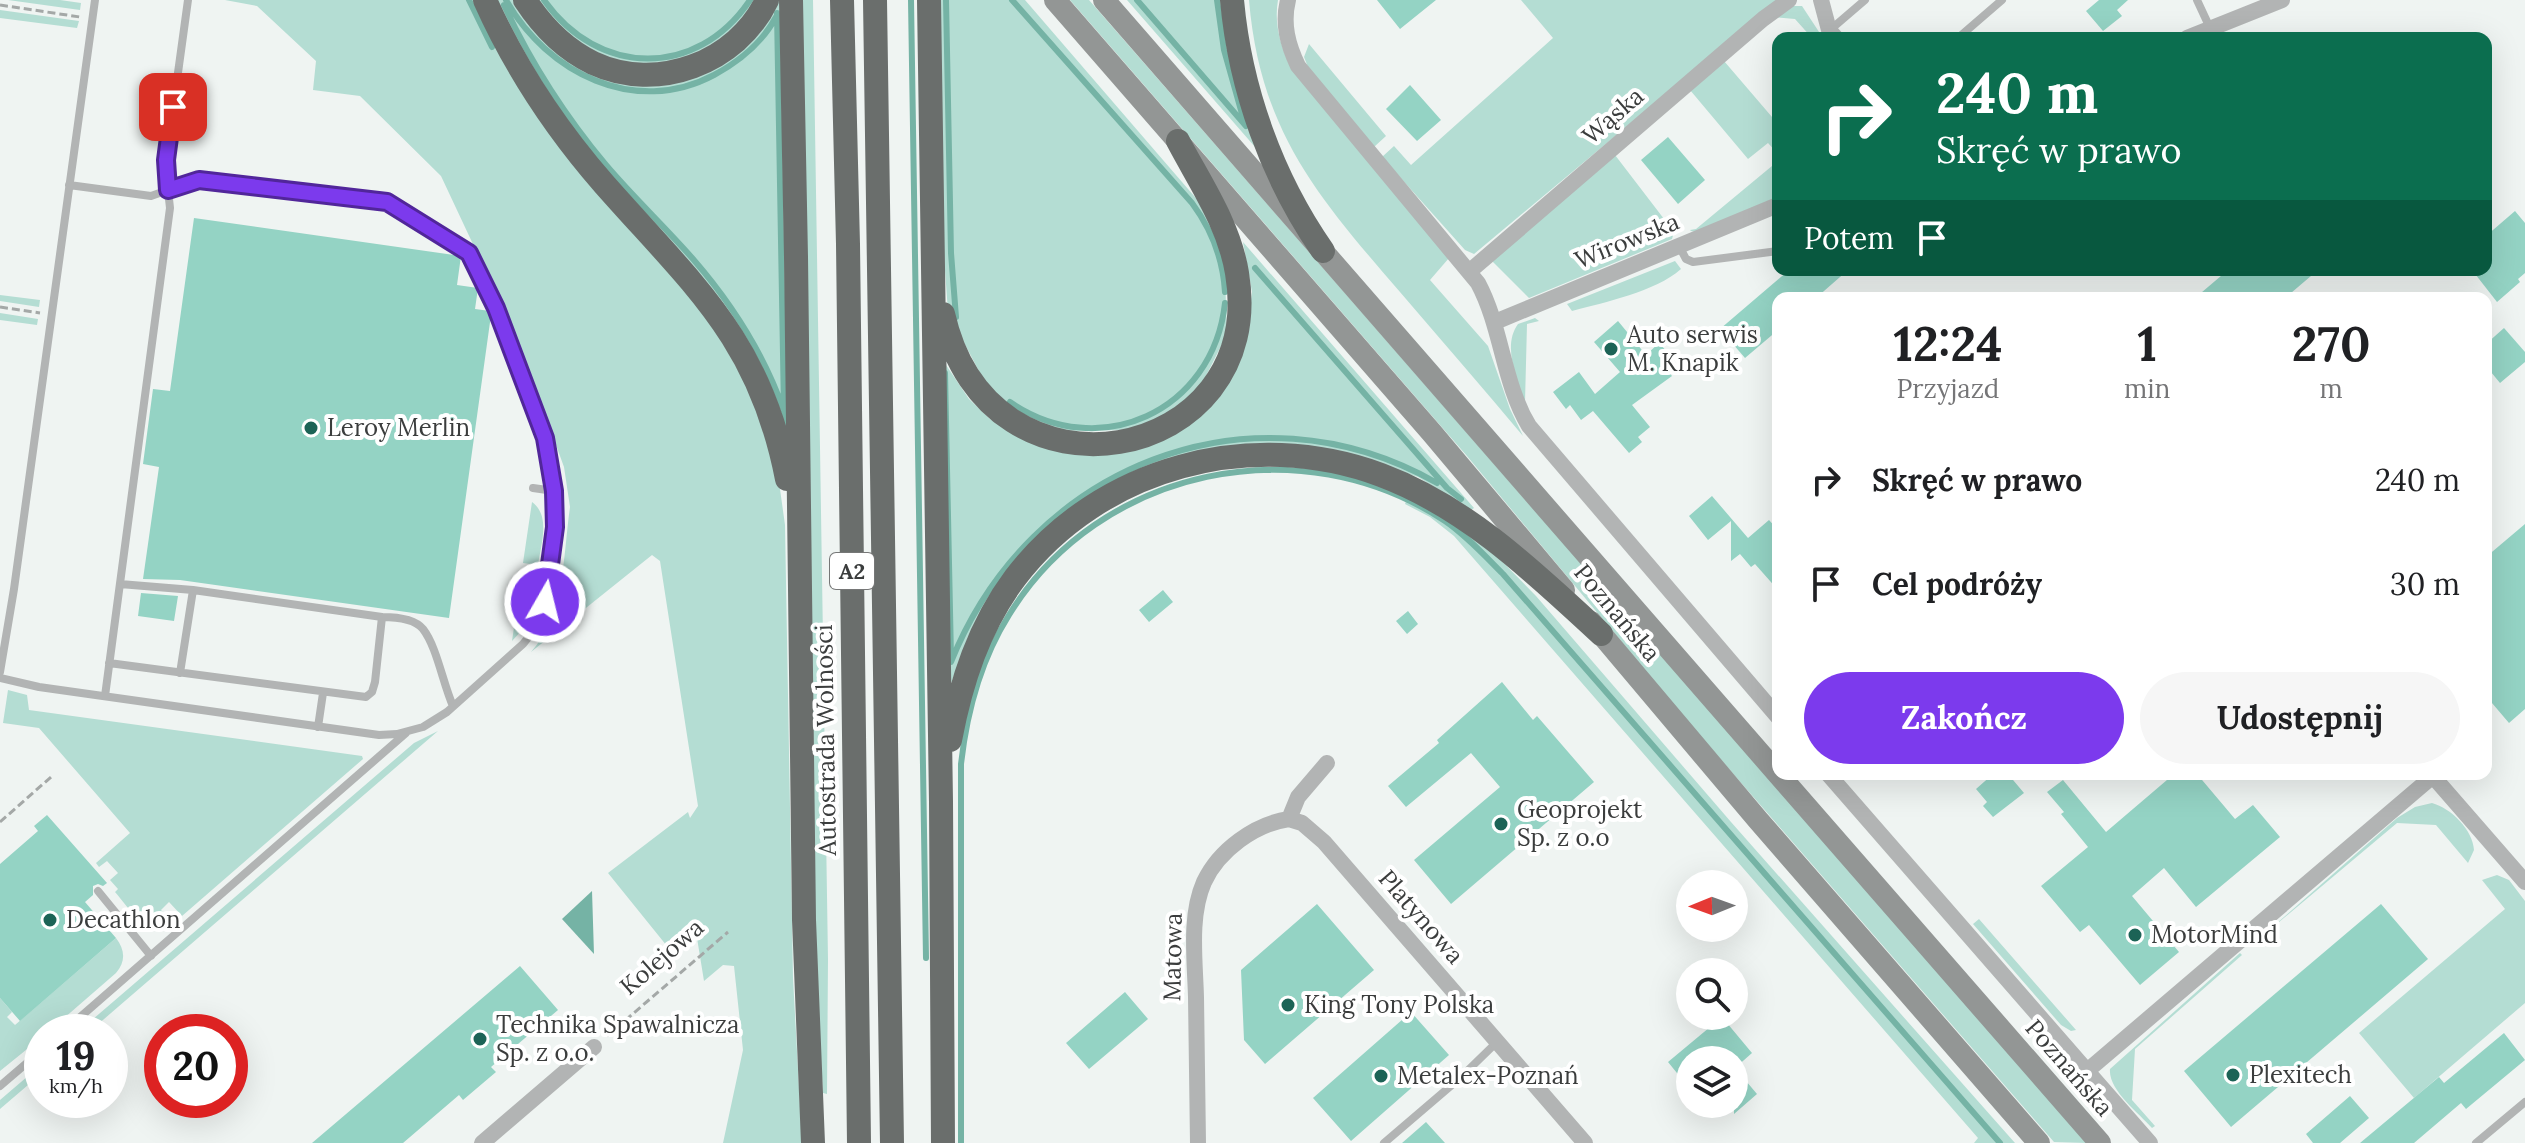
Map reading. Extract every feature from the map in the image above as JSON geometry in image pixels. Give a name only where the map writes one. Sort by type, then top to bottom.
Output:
[{"type":"highway","points":[[485,0],[521,69],[562,131],[702,292],[746,357],[779,440],[798,540]]},
{"type":"highway","points":[[525,0],[552,34],[590,62],[619,71],[656,74],[680,71],[723,52],[749,28],[767,0]]},
{"type":"highway","points":[[791,0],[804,920],[813,1143]]},
{"type":"highway","name":"Autostrada Wolności","points":[[842,0],[859,1143]]},
{"type":"highway","name":"A2","points":[[875,0],[892,1143]]},
{"type":"highway","points":[[929,0],[943,1143]]},
{"type":"highway","points":[[1232,0],[1241,58],[1261,129],[1290,199],[1323,251]]},
{"type":"highway","points":[[934,253],[941,305],[951,343],[971,381],[1001,414],[1044,437],[1090,446],[1130,440],[1163,427],[1189,410],[1217,379],[1234,343],[1239,306],[1237,275],[1229,241],[1178,141]]},
{"type":"highway","points":[[941,802],[948,751],[964,679],[985,627],[1016,577],[1059,531],[1084,512],[1133,484],[1191,463],[1221,457],[1277,454],[1330,460],[1383,475],[1432,498],[1469,522],[1528,567],[1601,634]]},
{"type":"main road","name":"Poznańska","points":[[1055,0],[1422,421],[2039,1143]]},
{"type":"main road","name":"Poznańska","points":[[1104,0],[1772,767]]},
{"type":"main road","name":"Poznańska","points":[[1783,780],[2100,1143]]},
{"type":"street","points":[[1288,0],[1287,37],[1298,66],[1470,271],[1485,296],[1519,407],[1529,426],[1772,710]]},
{"type":"street","name":"Wąska","points":[[1470,271],[1789,0]]},
{"type":"street","points":[[1821,0],[1831,32]]},
{"type":"street","points":[[2201,32],[2282,0]]},
{"type":"street","name":"Wirowska","points":[[1495,322],[1772,207]]},
{"type":"street","points":[[1289,819],[1298,797],[1327,763]]},
{"type":"street","points":[[1833,780],[2150,1143]]},
{"type":"street","points":[[2087,1071],[2426,780]]},
{"type":"street","points":[[2436,780],[2525,882]]},
{"type":"street","name":"Platynowa","points":[[1289,819],[1314,831],[1585,1143]]},
{"type":"street","name":"Matowa","points":[[1198,1143],[1195,956],[1199,898],[1212,868],[1233,846],[1265,826],[1289,819]]},
{"type":"street","points":[[482,1143],[594,1047]]},
{"type":"lane","points":[[0,672],[8,635],[95,0]]},
{"type":"lane","points":[[105,696],[170,208],[166,160],[188,0]]},
{"type":"lane","points":[[1834,32],[1865,0]]},
{"type":"lane","points":[[1965,32],[2002,0]]},
{"type":"lane","points":[[2197,0],[2210,28]]},
{"type":"lane","points":[[0,678],[39,687],[318,727],[379,735],[407,732],[428,724],[453,706],[518,649],[539,624],[545,602],[555,527],[554,491],[545,438],[496,308],[469,253],[387,202],[199,180],[151,196],[69,185]]},
{"type":"lane","points":[[1679,246],[1686,259],[1693,262],[1772,252]]},
{"type":"lane","points":[[533,488],[554,491]]},
{"type":"lane","points":[[120,584],[193,590],[411,620],[423,628],[453,706]]},
{"type":"lane","points":[[180,673],[193,590]]},
{"type":"lane","points":[[109,663],[366,697],[372,692],[382,617]]},
{"type":"lane","points":[[318,727],[323,693]]},
{"type":"lane","points":[[84,1014],[407,732]]},
{"type":"lane","points":[[98,891],[151,956]]},
{"type":"lane","points":[[1384,1143],[1497,1042]]},
{"type":"lane","points":[[0,1086],[24,1065]]},
{"type":"lane","points":[[2476,1143],[2525,1102]]},
{"type":"path","points":[[0,5],[92,19]]},
{"type":"path","points":[[0,307],[51,315]]},
{"type":"path","points":[[1,819],[51,777]]},
{"type":"path","name":"Kolejowa","points":[[594,1047],[728,932]]},
{"type":"shaded area","points":[[8,0],[60,0],[81,3],[80,10]]},
{"type":"shaded area","points":[[225,0],[476,0],[703,308],[755,400],[779,482],[785,525],[793,978],[802,1143],[723,1143],[743,1050],[734,966],[723,965],[704,981],[697,938],[675,956],[608,873],[688,812],[690,818],[698,806],[660,561],[652,555],[531,652],[550,620],[561,584],[570,507],[564,467],[517,338],[441,176],[360,96],[313,90],[316,61],[257,6]]},
{"type":"shaded area","points":[[493,0],[513,0],[525,17],[656,84],[779,0],[784,0],[791,435],[780,414],[568,127]]},
{"type":"shaded area","points":[[537,0],[756,0],[725,38],[689,56],[650,63],[630,62],[592,51],[565,31]]},
{"type":"shaded area","points":[[800,0],[813,0],[828,960],[827,1094],[823,1093],[814,949]]},
{"type":"shaded area","points":[[939,0],[1025,0],[1207,211],[1224,246],[1227,334],[1205,378],[1185,400],[1163,416],[1131,430],[1055,431],[992,396],[948,312]]},
{"type":"shaded area","points":[[1070,0],[1089,0],[2087,1143],[2054,1142],[1688,722],[1467,456]]},
{"type":"shaded area","points":[[1127,0],[1224,0],[1262,155]]},
{"type":"shaded area","points":[[1249,0],[1278,0],[1279,33],[1289,64],[1449,258],[1430,280],[1488,346],[1523,436],[1343,225],[1298,160],[1266,88],[1255,46]]},
{"type":"shaded area","points":[[1521,0],[1778,0],[1474,254],[1465,250],[1382,157],[1394,146],[1411,165],[1553,38]]},
{"type":"shaded area","points":[[1791,6],[1802,6],[1819,32],[1807,32],[1795,19],[1773,17]]},
{"type":"shaded area","points":[[0,10],[79,21],[77,28],[0,18]]},
{"type":"shaded area","points":[[1309,44],[1386,136],[1374,147],[1308,67],[1304,57]]},
{"type":"shaded area","points":[[1724,61],[1772,117],[1772,147],[1768,143],[1748,159],[1690,90]]},
{"type":"shaded area","points":[[1615,155],[1674,232],[1672,239],[1529,298],[1491,260]]},
{"type":"shaded area","points":[[1772,166],[1772,200],[1696,232],[1690,230],[1696,229]]},
{"type":"shaded area","points":[[1243,242],[1474,508],[1471,510],[1418,477],[1345,453],[1117,482],[968,637],[950,686],[946,365],[969,399],[990,419],[1022,439],[1045,448],[1095,454],[1140,446],[1246,335],[1252,292]]},
{"type":"shaded area","points":[[1675,261],[1681,269],[1644,290],[1572,311],[1567,304]]},
{"type":"shaded area","points":[[0,295],[40,300],[39,307],[0,301]]},
{"type":"shaded area","points":[[0,313],[38,319],[37,325],[0,320]]},
{"type":"shaded area","points":[[1535,318],[1539,321],[1527,324],[1525,402],[1512,363],[1511,342],[1518,324]]},
{"type":"shaded area","points":[[1409,494],[1490,549],[1536,596],[2015,1143],[1974,1143],[1978,1138],[1748,874],[1748,870],[1745,870],[1454,536],[1430,517],[1405,504]]},
{"type":"shaded area","points":[[532,502],[538,508],[543,523],[538,565],[523,563]]},
{"type":"shaded area","points":[[517,607],[532,609],[525,627],[512,641]]},
{"type":"shaded area","points":[[8,690],[27,695],[29,710],[362,756],[363,759],[182,916],[169,902],[161,910],[174,924],[155,928],[140,921],[115,892],[118,889],[110,880],[118,873],[107,861],[99,867],[96,863],[130,833],[39,728],[3,723]]},
{"type":"shaded area","points":[[438,731],[110,1014],[99,1014],[414,743]]},
{"type":"shaded area","points":[[2432,803],[2453,815],[2470,835],[2474,850],[2468,863],[2436,825],[2397,823],[2260,938],[2397,818],[2415,807]]},
{"type":"shaded area","points":[[2497,875],[2509,880],[2525,901],[2525,1003],[2414,1098],[2359,1033],[2505,909],[2482,880]]},
{"type":"shaded area","points":[[592,891],[594,954],[562,919]]},
{"type":"shaded area","points":[[1979,919],[2076,1030],[2071,1031],[2061,1025],[1973,924]]},
{"type":"shaded area","points":[[116,938],[123,956],[116,973],[69,1014],[28,1014]]},
{"type":"shaded area","points":[[2240,953],[2242,955],[2135,1049],[2132,1100],[2155,1126],[2152,1128],[2119,1093],[2110,1069]]},
{"type":"shaded area","points":[[0,998],[12,1012],[7,1017],[15,1025],[24,1017],[24,1052],[0,1071]]},
{"type":"shaded area","points":[[24,1079],[24,1088],[0,1109],[0,1100]]},
{"type":"building","points":[[1377,0],[1436,0],[1400,29]]},
{"type":"building","points":[[2099,0],[2128,0],[2117,10],[2122,16],[2103,31],[2086,11]]},
{"type":"building","points":[[1410,85],[1441,120],[1417,141],[1386,109]]},
{"type":"building","points":[[1668,137],[1705,180],[1678,204],[1641,160]]},
{"type":"building","points":[[2515,211],[2525,223],[2525,273],[2518,279],[2520,282],[2497,302],[2477,276],[2492,276],[2492,231]]},
{"type":"building","name":"Leroy Merlin","points":[[194,218],[461,256],[457,285],[478,288],[475,309],[490,311],[491,315],[449,618],[180,580],[143,579],[159,467],[143,464],[153,389],[170,391]]},
{"type":"building","points":[[1782,276],[1841,276],[1823,292],[1772,292],[1772,335],[1745,358],[1720,329]]},
{"type":"building","points":[[2221,276],[2311,276],[2292,292],[2202,292]]},
{"type":"building","points":[[1618,321],[1646,355],[1659,343],[1670,355],[1661,363],[1672,376],[1632,405],[1650,427],[1638,437],[1642,442],[1629,453],[1593,411],[1581,420],[1570,405],[1566,409],[1553,392],[1579,372],[1595,394],[1620,372],[1594,342]]},
{"type":"building","points":[[2504,328],[2525,352],[2525,362],[2500,383],[2492,373],[2492,339]]},
{"type":"building","points":[[1712,496],[1748,538],[1769,520],[1772,523],[1772,583],[1755,564],[1751,567],[1740,554],[1731,561],[1731,521],[1708,540],[1689,516]]},
{"type":"building","points":[[2525,524],[2525,709],[2509,723],[2492,703],[2492,552]]},
{"type":"building","points":[[1163,590],[1173,602],[1149,622],[1139,610]]},
{"type":"building","points":[[141,593],[178,596],[174,621],[138,616]]},
{"type":"building","points":[[1408,611],[1418,624],[1407,634],[1396,621]]},
{"type":"building","name":"Geoprojekt Sp. z o.o","points":[[1502,682],[1533,720],[1537,716],[1594,782],[1451,904],[1414,860],[1500,787],[1471,753],[1406,807],[1388,786],[1439,743],[1437,740]]},
{"type":"building","points":[[1986,780],[2013,780],[2024,793],[1993,817],[1983,806],[1987,802],[1976,789]]},
{"type":"building","points":[[2063,780],[2106,832],[2167,780],[2202,780],[2235,819],[2253,805],[2280,837],[2196,907],[2164,868],[2132,896],[2179,952],[2140,985],[2089,925],[2080,932],[2041,886],[2088,847],[2047,792]]},
{"type":"building","name":"Decathlon","points":[[47,815],[107,883],[93,886],[93,895],[85,902],[116,938],[28,1014],[24,1014],[20,1021],[0,998],[0,864],[38,831],[34,826]]},
{"type":"building","name":"King Tony Polska","points":[[1317,904],[1374,970],[1265,1064],[1244,1040],[1241,970]]},
{"type":"building","points":[[2381,904],[2428,959],[2231,1127],[2184,1071]]},
{"type":"building","name":"Technika Spawalnicza Sp. z o.o.","points":[[520,966],[558,1010],[491,1067],[496,1072],[463,1100],[459,1095],[403,1143],[312,1143]]},
{"type":"building","points":[[1125,992],[1148,1019],[1089,1069],[1066,1043]]},
{"type":"building","name":"Metalex-Poznań","points":[[1411,1012],[1449,1055],[1351,1141],[1313,1098]]},
{"type":"building","points":[[1706,1030],[1733,1030],[1746,1046],[1687,1046]]},
{"type":"building","points":[[2504,1033],[2525,1060],[2466,1109],[2461,1103],[2414,1143],[2360,1143],[2439,1077],[2444,1083]]},
{"type":"building","points":[[1676,1055],[1676,1072],[1668,1062]]},
{"type":"building","points":[[1748,1083],[1757,1094],[1748,1102]]},
{"type":"building","points":[[2350,1096],[2369,1118],[2340,1143],[2313,1143],[2306,1134]]},
{"type":"building","points":[[1426,1122],[1445,1143],[1402,1143]]},
{"type":"waterway","points":[[469,0],[492,47]]},
{"type":"waterway","points":[[506,0],[523,26],[569,67],[596,81],[624,89],[654,91],[684,87],[724,70],[757,43],[776,17]]},
{"type":"waterway","points":[[544,0],[566,25],[592,44],[619,55],[647,58],[676,55],[703,44],[728,26],[750,0]]},
{"type":"waterway","points":[[911,0],[926,958]]},
{"type":"waterway","points":[[946,0],[951,253],[956,317]]},
{"type":"waterway","points":[[1012,0],[1192,203],[1215,245],[1225,292]]},
{"type":"waterway","points":[[1137,0],[1246,126]]},
{"type":"waterway","points":[[1217,0],[1224,50],[1244,121]]},
{"type":"waterway","points":[[504,5],[537,68],[591,146],[693,259],[734,312],[757,350],[784,411]]},
{"type":"waterway","points":[[777,13],[784,411],[787,425]]},
{"type":"waterway","points":[[1255,268],[1447,488],[1461,499]]},
{"type":"waterway","points":[[1010,402],[1044,420],[1079,428],[1114,426],[1146,416],[1175,398],[1199,373],[1216,341],[1225,303]]},
{"type":"waterway","points":[[945,373],[951,658]]},
{"type":"waterway","points":[[951,662],[987,594],[1034,537],[1090,492],[1153,460],[1222,442],[1293,439],[1366,452],[1437,483]]},
{"type":"waterway","points":[[961,1143],[961,764],[971,706],[990,650],[1009,615],[1048,565],[1095,525],[1149,495],[1207,477],[1267,470],[1329,475],[1389,491],[1445,521],[1468,540],[1503,574],[2000,1143]]},
{"type":"place","name":"Auto serwis M. Knapik","points":[[1611,349]]},
{"type":"place","name":"Leroy Merlin","points":[[311,428]]},
{"type":"place","name":"Geoprojekt Sp. z o.o","points":[[1501,824]]},
{"type":"place","name":"Decathlon","points":[[50,920]]},
{"type":"place","name":"MotorMind","points":[[2135,935]]},
{"type":"place","name":"King Tony Polska","points":[[1288,1005]]},
{"type":"place","name":"Technika Spawalnicza Sp. z o.o.","points":[[480,1039]]},
{"type":"place","name":"Plexitech","points":[[2233,1075]]},
{"type":"place","name":"Metalex-Poznań","points":[[1381,1076]]},
{"type":"route","points":[[173,107],[166,160],[168,190],[199,180],[387,202],[469,253],[496,308],[545,438],[554,491],[555,527],[545,602]]}]
